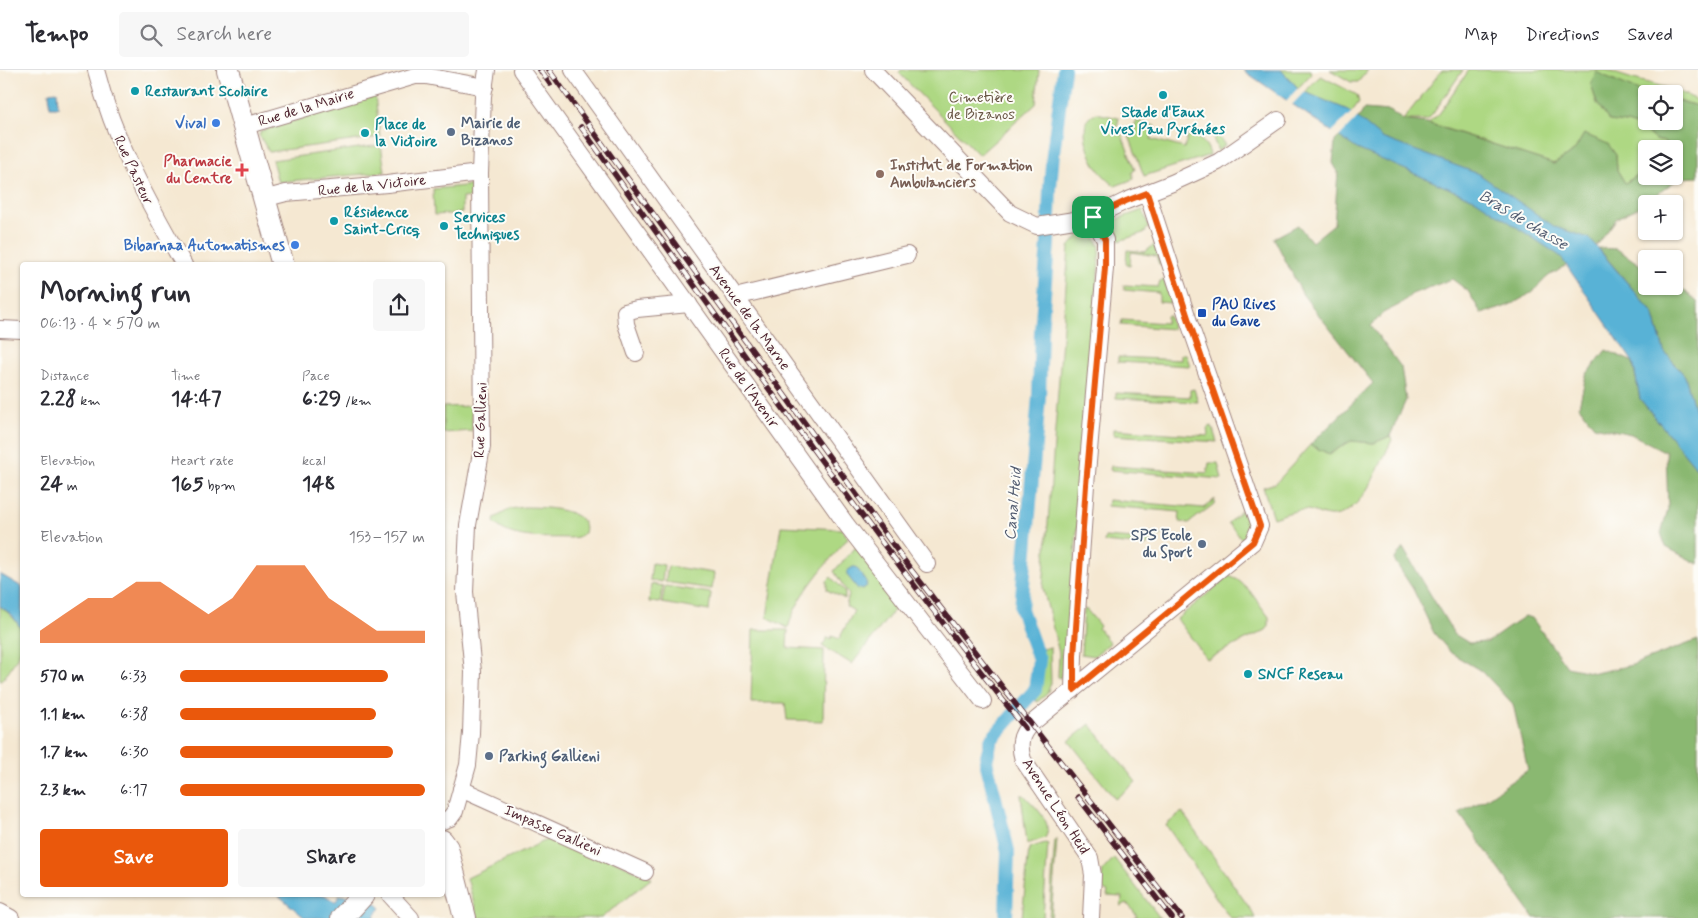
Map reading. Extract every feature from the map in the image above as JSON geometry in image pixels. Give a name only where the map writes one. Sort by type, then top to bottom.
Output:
[{"type":"main road","points":[[228,70],[282,262]]},
{"type":"main road","points":[[445,845],[465,918]]},
{"type":"main road","points":[[342,918],[361,897]]},
{"type":"street","name":"Rue Pasteur","points":[[96,70],[115,128],[136,178],[182,262]]},
{"type":"street","name":"Rue Gallieni","points":[[445,820],[450,818],[455,811],[468,765],[471,733],[473,672],[465,592],[468,525],[482,447],[480,172],[483,96],[487,70]]},
{"type":"street","name":"Rue de l'Avenir","points":[[522,70],[846,524],[983,701]]},
{"type":"street","name":"Avenue de la Marne","points":[[573,70],[927,564]]},
{"type":"street","points":[[872,70],[1010,213],[1037,226],[1093,217],[1126,201],[1172,183],[1218,162],[1278,120]]},
{"type":"street","name":"Rue de la Mairie","points":[[245,126],[414,76],[426,76],[485,87]]},
{"type":"street","name":"Rue de la Victoire","points":[[264,199],[286,193],[387,184],[480,172]]},
{"type":"street","name":"Avenue Léon Heid","points":[[1091,918],[1093,875],[1090,858],[1023,760],[1020,750],[1025,729],[1253,542],[1260,526],[1147,193]]},
{"type":"street","points":[[1074,690],[1074,656],[1085,503],[1105,268],[1105,240],[1093,217]]},
{"type":"street","points":[[735,297],[907,256]]},
{"type":"street","points":[[636,353],[626,324],[625,312],[689,304]]},
{"type":"street","points":[[0,329],[20,330]]},
{"type":"street","name":"Impasse Gallieni","points":[[461,789],[645,872]]},
{"type":"street","points":[[392,897],[412,918]]},
{"type":"street","points":[[0,912],[12,918]]},
{"type":"green space","name":"Cimetière de Bizanos","points":[[901,70],[1039,70],[1036,104],[979,155],[899,73]]},
{"type":"green space","points":[[1281,70],[1310,70],[1311,74],[1298,88]]},
{"type":"green space","points":[[1330,70],[1368,70],[1358,82],[1351,82]]},
{"type":"green space","points":[[1442,70],[1463,70],[1427,120],[1403,120]]},
{"type":"green space","points":[[1469,70],[1607,70],[1657,85],[1638,85],[1638,91],[1596,73],[1591,85],[1597,103],[1609,121],[1638,127],[1638,130],[1644,130],[1655,140],[1638,140],[1638,175],[1625,183],[1617,170],[1616,155],[1607,144],[1584,134],[1574,151],[1554,164],[1428,123],[1439,114]]},
{"type":"green space","points":[[1596,72],[1638,90],[1638,127],[1609,121],[1597,103],[1591,85]]},
{"type":"green space","points":[[1321,76],[1357,95],[1359,102],[1351,113],[1305,92]]},
{"type":"green space","points":[[1683,94],[1698,101],[1698,106],[1683,102]]},
{"type":"green space","points":[[375,96],[380,137],[269,152],[259,135],[261,131]]},
{"type":"green space","points":[[1683,102],[1698,106],[1698,177],[1683,178],[1683,140],[1655,140],[1644,130],[1683,130]]},
{"type":"green space","points":[[1364,109],[1390,111],[1403,120],[1427,123],[1554,164],[1574,151],[1584,134],[1608,144],[1616,155],[1617,170],[1625,183],[1638,175],[1638,185],[1670,185],[1656,195],[1638,195],[1638,208],[1617,218],[1598,244],[1549,276],[1532,292],[1508,306],[1481,313],[1468,291],[1452,279],[1412,294],[1399,305],[1383,313],[1371,326],[1401,367],[1406,400],[1390,436],[1374,443],[1351,441],[1329,454],[1310,445],[1373,383],[1303,295],[1274,238],[1298,225],[1312,242],[1334,224],[1338,172],[1333,163],[1335,141],[1360,116]]},
{"type":"green space","points":[[1096,113],[1119,118],[1116,131],[1121,132],[1135,170],[1132,172],[1134,179],[1115,186],[1096,166],[1087,145],[1085,129],[1086,122]]},
{"type":"green space","points":[[1136,121],[1155,126],[1151,139],[1184,148],[1188,135],[1202,141],[1210,155],[1144,176],[1128,133],[1133,134]]},
{"type":"green space","points":[[1212,128],[1225,145],[1218,151],[1210,130]]},
{"type":"green space","points":[[381,145],[385,172],[278,182],[272,160]]},
{"type":"green space","points":[[474,185],[474,197],[462,198],[462,213],[434,215],[433,189]]},
{"type":"green space","points":[[1143,210],[1149,228],[1145,230],[1146,232],[1119,241],[1112,221]]},
{"type":"green space","points":[[1089,224],[1100,247],[1067,654],[1063,654],[1061,678],[1058,677],[1059,653],[1043,588],[1069,247]]},
{"type":"green space","points":[[1154,245],[1161,264],[1159,264],[1156,256],[1131,252],[1130,265],[1126,264],[1127,250],[1145,252]]},
{"type":"green space","points":[[1598,248],[1617,249],[1638,263],[1638,295],[1683,295],[1683,290],[1698,303],[1698,421],[1685,376],[1664,351],[1653,313]]},
{"type":"green space","points":[[1164,280],[1171,303],[1159,302],[1159,293],[1124,290],[1124,285],[1158,287],[1160,281]]},
{"type":"green space","points":[[1166,316],[1169,316],[1173,329],[1121,325],[1122,320],[1166,323]]},
{"type":"green space","points":[[1606,350],[1633,362],[1640,399],[1698,470],[1698,564],[1666,547],[1661,533],[1668,509],[1666,452],[1631,434],[1594,426],[1579,406],[1586,375]]},
{"type":"green space","points":[[1181,354],[1186,354],[1190,366],[1118,362],[1118,357],[1181,360]]},
{"type":"green space","points":[[1194,389],[1198,402],[1116,398],[1116,393],[1190,397],[1190,390]]},
{"type":"green space","points":[[472,406],[472,431],[445,433],[445,407]]},
{"type":"green space","points":[[1212,426],[1217,442],[1113,435],[1113,429],[1208,436],[1207,428]]},
{"type":"green space","points":[[1390,436],[1392,440],[1376,474],[1362,497],[1353,507],[1344,513],[1333,516],[1303,510],[1273,518],[1263,487],[1276,483],[1310,445],[1329,454],[1351,441],[1374,443]]},
{"type":"green space","points":[[1209,463],[1218,463],[1222,479],[1110,470],[1111,466],[1207,473]]},
{"type":"green space","points":[[1215,499],[1214,504],[1189,523],[1179,522],[1180,512],[1107,506],[1108,500],[1204,508]]},
{"type":"green space","points":[[524,507],[552,509],[573,514],[580,518],[584,525],[584,533],[578,537],[570,538],[529,537],[509,532],[494,522],[495,518],[510,509]]},
{"type":"green space","points":[[1245,507],[1249,524],[1242,539],[1228,523]]},
{"type":"green space","points":[[781,526],[842,529],[848,538],[822,569],[798,603],[788,628],[767,617]]},
{"type":"green space","points":[[1151,533],[1162,534],[1145,546],[1104,542],[1105,537],[1149,540]]},
{"type":"green space","points":[[856,547],[897,600],[894,610],[852,664],[822,646],[828,637],[831,639],[832,636],[839,639],[854,611],[846,606],[849,595],[834,571]]},
{"type":"green space","points":[[1403,548],[1454,634],[1469,643],[1488,642],[1525,616],[1532,618],[1567,667],[1595,673],[1632,665],[1698,640],[1698,918],[1534,918],[1459,813],[1484,800],[1528,770],[1513,704],[1483,672],[1451,653],[1434,633],[1413,589],[1394,560]]},
{"type":"green space","points":[[652,563],[664,565],[662,582],[650,580]]},
{"type":"green space","points":[[668,566],[714,573],[712,589],[665,582]]},
{"type":"green space","points":[[1229,576],[1238,580],[1249,590],[1269,617],[1269,626],[1266,630],[1207,659],[1177,619]]},
{"type":"green space","points":[[831,577],[845,591],[845,599],[827,590],[827,581]]},
{"type":"green space","points":[[651,584],[663,586],[660,603],[649,602]]},
{"type":"green space","points":[[665,586],[711,593],[709,611],[662,603]]},
{"type":"green space","points":[[0,606],[11,616],[20,629],[20,651],[4,678],[0,681]]},
{"type":"green space","points":[[1084,609],[1100,626],[1098,628],[1110,643],[1094,656],[1081,654]]},
{"type":"green space","points":[[753,630],[788,630],[787,648],[824,650],[823,721],[787,720],[785,703],[751,703]]},
{"type":"green space","points":[[1050,647],[1051,683],[1047,694],[1037,702],[1032,696],[1038,687],[1040,674],[1038,650]]},
{"type":"green space","points":[[1090,724],[1136,782],[1115,799],[1069,741]]},
{"type":"green space","points":[[1021,795],[1024,795],[1038,809],[1047,826],[1045,838],[1027,844]]},
{"type":"green space","points":[[1182,812],[1255,918],[1230,918],[1166,825]]},
{"type":"green space","points":[[557,835],[652,878],[601,918],[478,918],[467,878]]},
{"type":"green space","points":[[1055,839],[1057,839],[1051,918],[1049,918]]},
{"type":"green space","points":[[1045,843],[1048,844],[1043,918],[1022,918],[1029,848]]},
{"type":"green space","points":[[1114,858],[1160,918],[1134,918],[1137,916],[1127,903],[1121,906],[1122,897],[1107,896],[1108,892],[1101,887],[1103,870]]},
{"type":"water","name":"Bras de chasse","points":[[1243,70],[1281,70],[1300,90],[1348,110],[1382,138],[1479,174],[1555,227],[1589,238],[1653,313],[1664,351],[1685,376],[1698,421],[1698,470],[1640,399],[1633,362],[1560,256],[1476,200],[1357,149]]},
{"type":"water","points":[[57,91],[58,107],[50,107],[49,92]]},
{"type":"water","points":[[856,567],[867,582],[867,586],[861,590],[860,588],[858,589],[847,575],[847,571]]},
{"type":"water","points":[[0,574],[20,586],[20,627],[12,615],[0,606]]},
{"type":"water","points":[[280,897],[328,897],[335,902],[339,897],[369,897],[381,908],[374,916],[376,918],[305,918]]},
{"type":"pier","points":[[1300,86],[1306,90],[1291,106],[1285,102]]},
{"type":"pier","points":[[1353,111],[1359,116],[1338,138],[1331,133]]},
{"type":"waterway","name":"Canal Heïd","points":[[1006,918],[1008,851],[986,761],[991,740],[1035,690],[1039,660],[1021,609],[1039,397],[1050,188],[1064,70]]},
{"type":"railway","points":[[540,70],[550,84]]},
{"type":"railway","points":[[549,70],[912,571],[1182,918]]},
{"type":"railway","points":[[581,127],[855,506],[967,655],[1025,728]]},
{"type":"railway","points":[[1078,797],[1172,918]]},
{"type":"place","name":"Restaurant Scolaire","points":[[135,91]]},
{"type":"place","name":"Stade d'Eaux Vives Pau Pyrénées","points":[[1163,95]]},
{"type":"place","name":"Vival","points":[[216,123]]},
{"type":"place","name":"Mairie de Bizanos","points":[[451,132]]},
{"type":"place","name":"Place de la Victoire","points":[[365,133]]},
{"type":"place","name":"Pharmacie du Centre","points":[[242,170]]},
{"type":"place","name":"Institut de Formation Ambulanciers","points":[[880,174]]},
{"type":"place","name":"Résidence Saint-Cricq","points":[[334,221]]},
{"type":"place","name":"Services Techniques","points":[[444,226]]},
{"type":"place","name":"Bibarnaa Automatismes","points":[[295,245]]},
{"type":"place","name":"PAU Rives du Gave","points":[[1202,313]]},
{"type":"place","name":"SPS Ecole du Sport","points":[[1202,544]]},
{"type":"place","name":"SNCF Reseau","points":[[1248,674]]},
{"type":"place","name":"Parking Gallieni","points":[[489,756]]},
{"type":"route","points":[[1147,193],[1260,526],[1253,542],[1074,690],[1074,656],[1086,485],[1105,268],[1105,240],[1093,217],[1147,193]]}]
